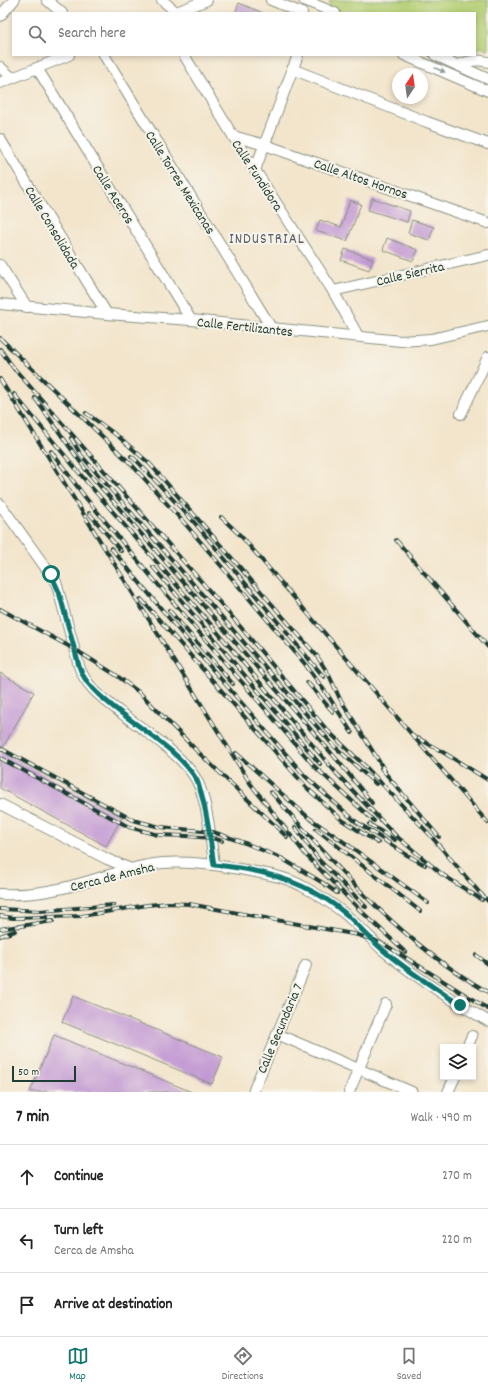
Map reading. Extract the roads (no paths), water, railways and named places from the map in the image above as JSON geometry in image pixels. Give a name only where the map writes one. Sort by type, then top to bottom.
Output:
[{"type":"street","points":[[0,16],[14,0]]},
{"type":"street","points":[[47,0],[61,12]]},
{"type":"street","points":[[162,0],[174,12]]},
{"type":"street","points":[[177,12],[207,0]]},
{"type":"street","points":[[271,0],[300,12]]},
{"type":"street","points":[[304,0],[332,12]]},
{"type":"street","points":[[0,83],[67,56]]},
{"type":"street","name":"Calle Torres Mexicanas","points":[[105,56],[272,329]]},
{"type":"street","name":"Calle Fundidora","points":[[185,56],[233,136],[333,291],[358,336]]},
{"type":"street","points":[[255,170],[298,56]]},
{"type":"street","points":[[406,56],[488,91]]},
{"type":"street","points":[[438,56],[488,79]]},
{"type":"street","points":[[459,65],[471,60],[488,62]]},
{"type":"street","points":[[0,67],[12,78]]},
{"type":"street","name":"Calle Aceros","points":[[37,68],[191,320]]},
{"type":"street","points":[[292,69],[427,122],[488,144]]},
{"type":"street","name":"Calle Altos Hornos","points":[[233,136],[265,145],[488,222]]},
{"type":"street","name":"Calle Consolidada","points":[[0,139],[107,314]]},
{"type":"street","name":"Calle Sierrita","points":[[333,291],[488,255]]},
{"type":"street","points":[[0,265],[27,307]]},
{"type":"street","name":"Calle Fertilizantes","points":[[0,304],[191,320],[401,341],[431,339],[488,326]]},
{"type":"street","points":[[461,414],[488,357]]},
{"type":"street","points":[[0,504],[56,582],[79,666],[88,684],[104,699],[171,751],[196,779],[205,804],[214,865]]},
{"type":"street","points":[[0,804],[107,859],[131,869]]},
{"type":"street","name":"Cerca de Amsha","points":[[0,894],[17,896],[37,894],[73,886],[131,869],[162,863],[214,865],[269,875],[294,882],[332,903],[346,914],[383,950],[411,972],[460,1005],[488,1021]]},
{"type":"street","name":"Calle Secundaria 7","points":[[253,1092],[306,965]]},
{"type":"street","points":[[349,1092],[386,1004]]},
{"type":"street","points":[[277,1034],[412,1092]]},
{"type":"street","points":[[468,1044],[472,1036]]},
{"type":"street","points":[[448,1092],[454,1080]]},
{"type":"railway","points":[[0,338],[132,465],[187,526],[305,664],[329,697],[352,733]]},
{"type":"railway","points":[[0,349],[15,370]]},
{"type":"railway","points":[[12,366],[228,612],[327,730],[367,768],[430,835],[488,901]]},
{"type":"railway","points":[[0,379],[250,783],[306,855],[361,911],[405,952]]},
{"type":"railway","points":[[14,394],[86,481],[208,621],[337,774],[395,835],[443,875]]},
{"type":"railway","points":[[35,398],[86,470],[339,762],[372,803]]},
{"type":"railway","points":[[86,413],[119,437],[150,464],[317,656],[329,675],[339,697],[385,771]]},
{"type":"railway","points":[[71,438],[81,455],[333,745],[376,784]]},
{"type":"railway","points":[[51,451],[85,497],[149,574],[315,767],[374,821]]},
{"type":"railway","points":[[131,456],[193,521],[324,677]]},
{"type":"railway","points":[[89,513],[121,551]]},
{"type":"railway","points":[[221,517],[241,536],[488,823]]},
{"type":"railway","points":[[396,540],[488,647]]},
{"type":"railway","points":[[111,548],[187,640],[305,776],[355,821],[425,865]]},
{"type":"railway","points":[[153,567],[320,764]]},
{"type":"railway","points":[[141,599],[307,788],[342,820],[378,843]]},
{"type":"railway","points":[[0,609],[74,649],[116,675],[140,693],[197,751],[287,837]]},
{"type":"railway","points":[[169,610],[233,684]]},
{"type":"railway","points":[[307,682],[333,712]]},
{"type":"railway","points":[[418,738],[488,780]]},
{"type":"railway","points":[[0,748],[133,820],[160,827],[213,832],[245,843],[281,858],[337,893]]},
{"type":"railway","points":[[236,753],[309,818],[428,903]]},
{"type":"railway","points":[[0,758],[129,827],[158,835],[212,838],[222,841]]},
{"type":"railway","points":[[381,768],[439,837]]},
{"type":"railway","points":[[271,792],[345,875],[398,927],[456,972],[488,992]]},
{"type":"railway","points":[[369,824],[395,840]]},
{"type":"railway","points":[[295,827],[319,860],[366,907]]},
{"type":"railway","points":[[316,829],[420,911]]},
{"type":"railway","points":[[440,873],[482,900]]},
{"type":"railway","points":[[0,916],[13,918],[82,916],[147,905],[169,903],[189,904],[358,935],[387,946],[488,1009]]},
{"type":"railway","points":[[0,909],[40,911],[114,905]]},
{"type":"railway","points":[[0,929],[53,921]]},
{"type":"railway","points":[[0,936],[15,931]]},
{"type":"railway","points":[[476,955],[488,964]]},
{"type":"district","name":"INDUSTRIAL","points":[[267,238]]}]
